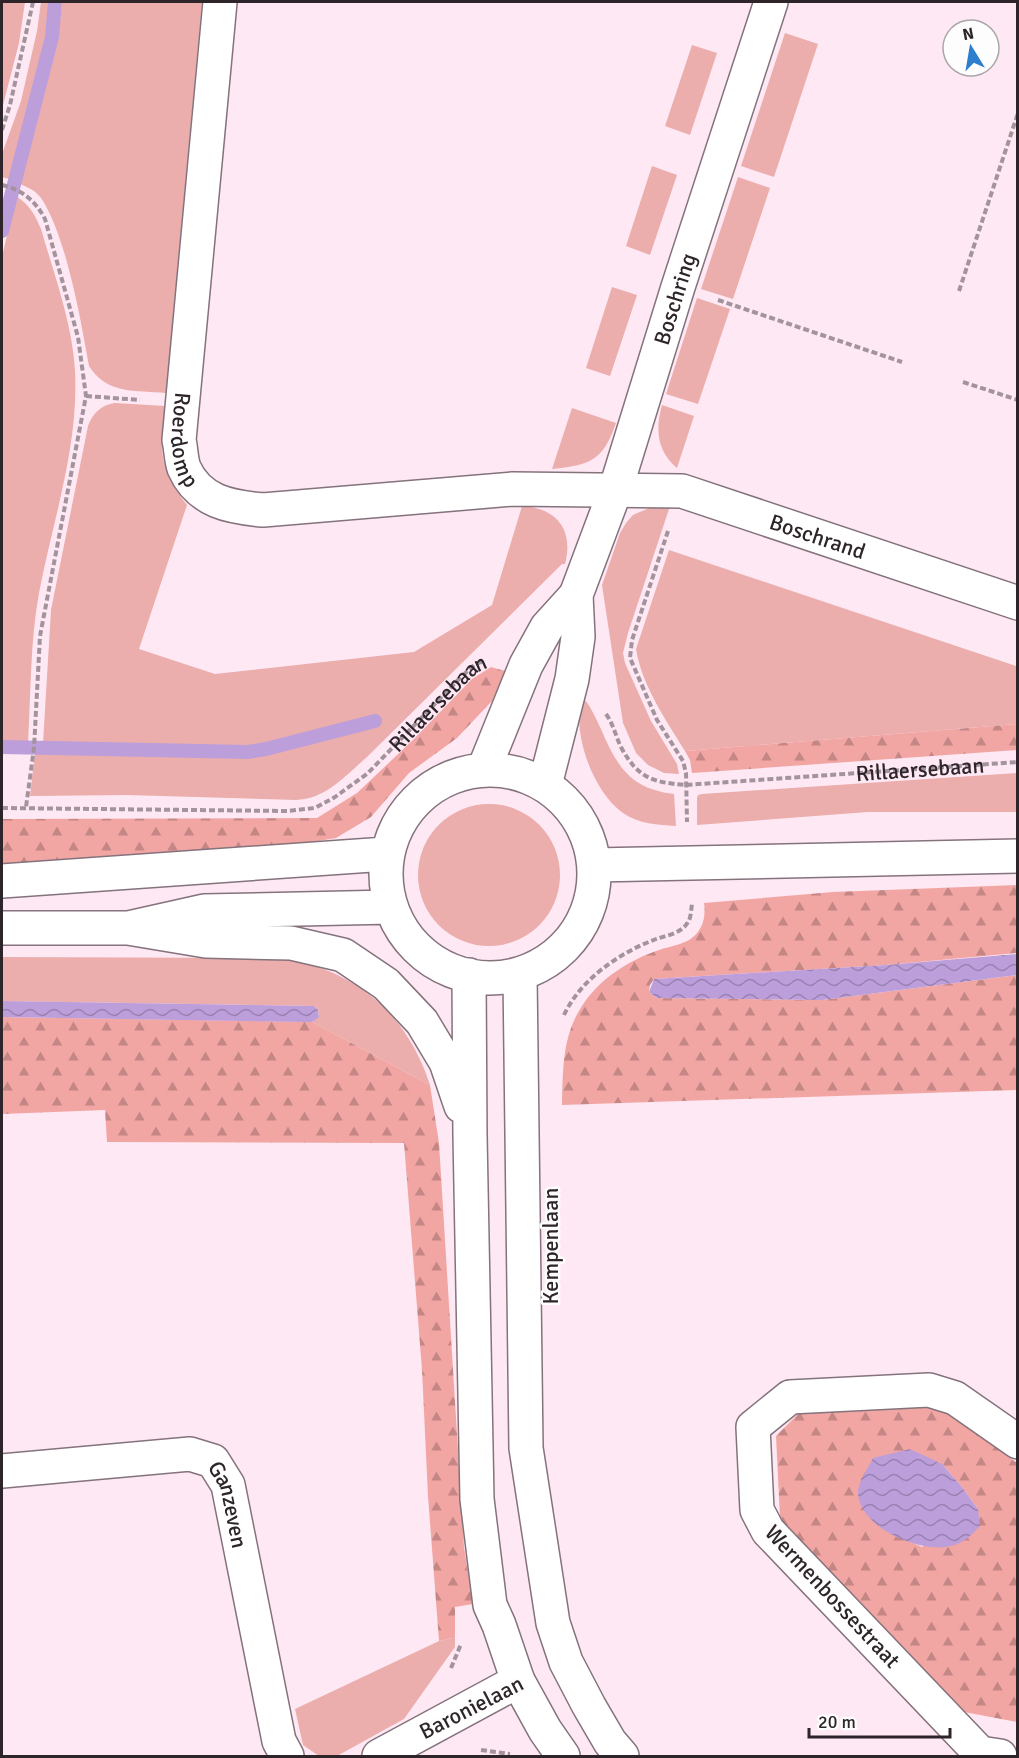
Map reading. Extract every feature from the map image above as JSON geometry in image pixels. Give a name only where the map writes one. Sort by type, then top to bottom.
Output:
[{"type":"street","name":"Roerdomp","points":[[220,2],[179,440],[183,467],[194,483],[209,498],[233,508],[263,510],[513,489],[615,491]]},
{"type":"street","name":"Boschring","points":[[484,769],[526,665],[547,627],[576,595],[615,491],[678,287],[771,2]]},
{"type":"street","name":"Boschrand","points":[[615,491],[682,491],[1017,603]]},
{"type":"street","name":"Boschring","points":[[545,785],[572,679],[578,637],[576,595]]},
{"type":"street","points":[[484,769],[516,774],[545,785],[561,795],[580,817],[595,865],[595,896],[585,924],[558,955],[520,975],[470,975],[426,957],[399,928],[386,894],[384,872],[391,833],[415,801],[448,778],[484,769]]},
{"type":"street","points":[[2,881],[386,854]]},
{"type":"street","points":[[595,865],[1017,856]]},
{"type":"street","points":[[128,928],[204,911],[391,907]]},
{"type":"street","points":[[2,928],[128,928],[206,941],[291,943],[343,955],[386,984],[422,1022],[446,1062],[470,1135]]},
{"type":"street","points":[[470,975],[470,1135],[477,1499],[490,1605],[518,1681],[545,1730],[564,1756]]},
{"type":"street","name":"Kempenlaan","points":[[520,975],[526,1448],[547,1592],[566,1662],[600,1724],[622,1756]]},
{"type":"street","name":"Wermenbossestraat","points":[[1000,1756],[980,1753],[768,1531],[757,1510],[753,1427],[790,1397],[929,1390],[955,1398],[1017,1442]]},
{"type":"street","name":"Ganzeven","points":[[2,1471],[190,1454],[213,1461],[228,1485],[279,1741],[287,1756]]},
{"type":"street","name":"Baronielaan","points":[[379,1756],[518,1681],[566,1662]]},
{"type":"path","points":[[2,130],[10,105],[33,2]]},
{"type":"path","points":[[959,291],[1017,113]]},
{"type":"path","points":[[2,184],[19,189],[39,208],[45,219],[78,337],[86,396],[40,636],[34,748],[26,807]]},
{"type":"path","points":[[678,287],[902,362]]},
{"type":"path","points":[[963,382],[1017,400]]},
{"type":"path","points":[[86,396],[183,402]]},
{"type":"path","points":[[562,1024],[565,1013],[577,995],[595,975],[619,956],[655,939],[677,933],[690,921],[692,903],[686,773],[683,761],[657,720],[630,658],[632,640],[645,596],[682,491]]},
{"type":"path","name":"Rillaersebaan","points":[[2,808],[287,811],[315,808],[367,774],[474,665],[490,658],[526,665]]},
{"type":"path","name":"Rillaersebaan","points":[[572,679],[588,687],[613,723],[621,748],[641,775],[663,783],[686,784],[1017,762]]},
{"type":"shaded area","points":[[2,2],[25,2],[19,43],[2,109]]},
{"type":"shaded area","points":[[41,2],[50,2],[46,47],[9,179],[2,177],[2,154],[21,101],[37,31]]},
{"type":"shaded area","points":[[62,2],[202,2],[166,393],[133,391],[113,386],[104,382],[89,366],[71,279],[58,234],[41,198],[18,183],[58,40]]},
{"type":"shaded area","points":[[785,33],[818,44],[774,177],[741,166]]},
{"type":"shaded area","points":[[692,45],[717,53],[690,135],[665,126]]},
{"type":"shaded area","points":[[652,166],[677,175],[650,255],[626,246]]},
{"type":"shaded area","points":[[738,177],[770,188],[733,299],[701,289]]},
{"type":"shaded area","points":[[16,196],[32,211],[41,229],[66,316],[75,370],[75,399],[69,455],[36,611],[28,743],[2,742],[2,257]]},
{"type":"shaded area","points":[[612,287],[637,295],[610,376],[586,368]]},
{"type":"shaded area","points":[[697,298],[730,309],[698,404],[666,394]]},
{"type":"shaded area","points":[[115,403],[165,406],[162,435],[163,458],[171,480],[187,505],[139,649],[215,674],[414,652],[492,605],[522,506],[545,511],[560,523],[567,541],[565,564],[562,564],[367,757],[343,779],[317,796],[296,800],[127,795],[30,796],[35,753],[239,758],[374,728],[377,720],[371,718],[250,746],[43,743],[51,610],[88,426],[98,410]]},
{"type":"shaded area","points":[[662,405],[694,416],[677,468],[665,454],[659,440]]},
{"type":"shaded area","points":[[572,408],[616,423],[606,446],[593,459],[586,463],[552,469]]},
{"type":"shaded area","points":[[656,505],[670,506],[623,653],[625,663],[651,721],[677,764],[679,774],[664,773],[648,765],[636,753],[623,723],[602,585],[620,533],[626,523],[633,515]]},
{"type":"shaded area","points":[[669,550],[1016,666],[1017,663],[1017,724],[685,751],[649,689],[636,649]]},
{"type":"shaded area","points":[[582,697],[593,712],[613,754],[627,774],[647,787],[674,794],[676,826],[649,823],[629,817],[602,791],[582,744],[579,711]]},
{"type":"shaded area","points":[[1017,773],[1017,812],[868,812],[697,825],[697,798],[702,794]]},
{"type":"shaded area","points":[[489,804],[516,809],[539,825],[555,848],[560,875],[555,902],[539,925],[516,941],[489,946],[462,941],[439,925],[423,902],[418,875],[423,848],[439,825],[462,809]]},
{"type":"shaded area","points":[[2,957],[277,958],[304,963],[353,983],[392,1016],[420,1059],[430,1085],[312,1022],[319,1016],[314,1006],[2,1001]]},
{"type":"shaded area","points":[[455,1637],[455,1647],[404,1719],[337,1756],[319,1756],[303,1745],[295,1709],[439,1641]]},
{"type":"green space","points":[[491,667],[505,671],[492,701],[457,738],[409,773],[371,817],[336,838],[300,844],[2,865],[2,819],[317,818],[357,793],[472,679]]},
{"type":"green space","points":[[1017,724],[1017,750],[692,773],[690,760],[685,751]]},
{"type":"green space","points":[[1017,885],[1017,953],[886,965],[654,979],[649,992],[657,998],[822,1000],[1017,975],[1017,1090],[562,1105],[563,1066],[567,1041],[575,1017],[589,996],[606,979],[626,965],[648,954],[681,944],[693,937],[703,922],[704,903],[833,892]]},
{"type":"green space","points":[[2,1017],[312,1022],[430,1085],[439,1143],[464,1547],[473,1604],[455,1607],[455,1637],[439,1641],[428,1496],[422,1370],[404,1143],[107,1142],[105,1110],[2,1114]]},
{"type":"green space","points":[[940,1407],[1017,1463],[1017,1722],[964,1712],[780,1519],[776,1436],[799,1413]],"holes":[[[942,1464],[978,1509],[922,1547],[883,1529]]]},
{"type":"water","points":[[1017,954],[1017,975],[822,1000],[657,998],[649,992],[654,979],[886,965]]},
{"type":"water","points":[[2,1001],[314,1006],[318,1010],[319,1017],[312,1022],[302,1022],[2,1017]]},
{"type":"water","points":[[910,1449],[942,1464],[978,1509],[980,1526],[969,1537],[945,1547],[919,1545],[891,1534],[868,1516],[861,1504],[858,1488],[873,1458]]},
{"type":"waterway","points":[[2,231],[52,37],[55,2]]},
{"type":"waterway","points":[[2,747],[248,752],[375,721]]}]
